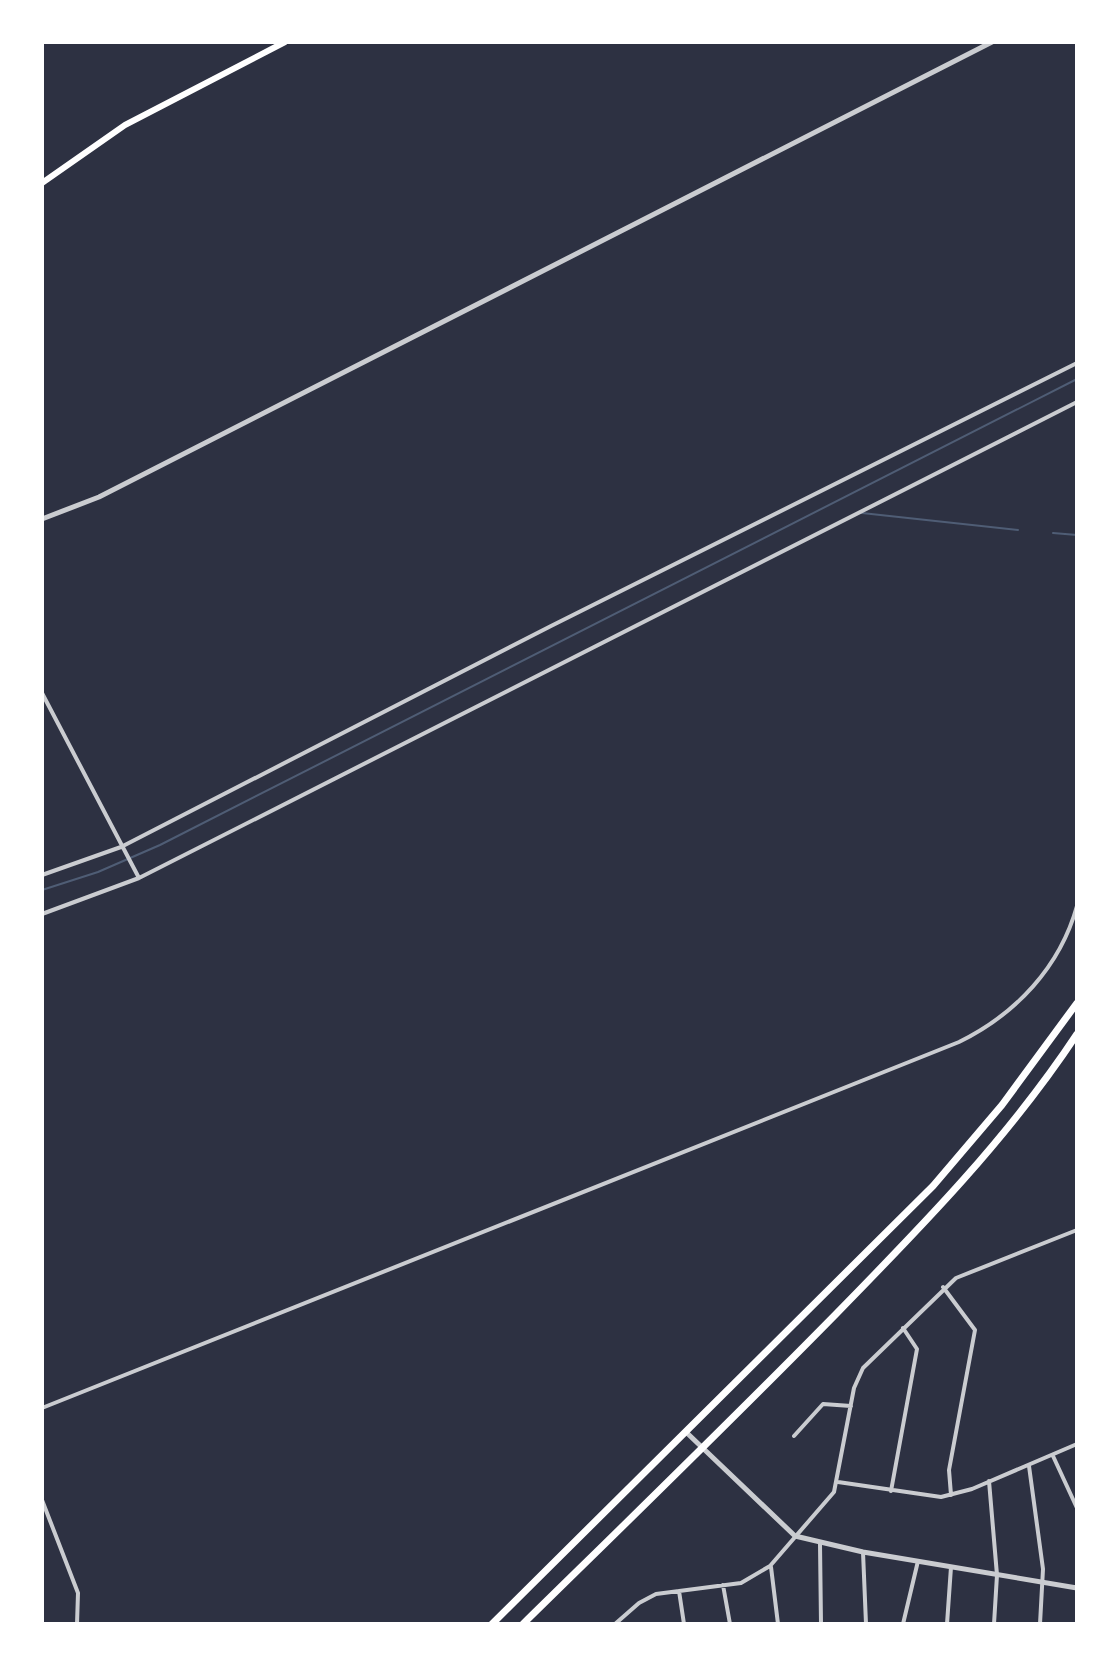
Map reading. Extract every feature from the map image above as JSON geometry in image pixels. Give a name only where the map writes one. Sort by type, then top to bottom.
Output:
[{"type":"main road","points":[[42,183],[125,125],[285,42]]},
{"type":"main road","points":[[492,1624],[933,1186],[1020,1083],[1077,1003]]},
{"type":"main road","points":[[523,1624],[946,1201],[1024,1107],[1077,1034]]},
{"type":"street","points":[[42,519],[112,491],[992,42]]},
{"type":"street","points":[[42,875],[121,847],[592,604],[1077,363]]},
{"type":"street","points":[[42,914],[139,878],[1077,402]]},
{"type":"street","points":[[42,693],[139,878]]},
{"type":"street","points":[[42,1408],[959,1042],[999,1019],[1031,990],[1054,959],[1077,906]]},
{"type":"street","points":[[615,1624],[647,1598],[679,1590],[741,1583],[770,1566],[829,1501],[838,1482],[856,1380],[863,1368],[943,1287],[962,1275],[1077,1230]]},
{"type":"street","points":[[943,1287],[975,1330],[949,1470],[951,1495]]},
{"type":"street","points":[[891,1491],[917,1349],[903,1328]]},
{"type":"street","points":[[794,1436],[823,1404],[851,1406]]},
{"type":"street","points":[[687,1433],[795,1536],[863,1552],[1077,1588]]},
{"type":"street","points":[[838,1482],[891,1491],[951,1495],[1077,1444]]},
{"type":"street","points":[[1052,1455],[1077,1508]]},
{"type":"street","points":[[1029,1466],[1042,1549],[1040,1624]]},
{"type":"street","points":[[989,1481],[997,1575],[994,1624]]},
{"type":"street","points":[[42,1500],[78,1593],[77,1624]]},
{"type":"street","points":[[820,1544],[821,1624]]},
{"type":"street","points":[[863,1552],[866,1624]]},
{"type":"street","points":[[903,1624],[918,1561]]},
{"type":"street","points":[[770,1566],[778,1624]]},
{"type":"street","points":[[947,1624],[951,1566]]},
{"type":"street","points":[[723,1585],[730,1624]]},
{"type":"street","points":[[679,1590],[684,1624]]},
{"type":"waterway","points":[[42,890],[98,872],[160,845],[1077,379]]},
{"type":"waterway","points":[[862,513],[1018,530]]},
{"type":"waterway","points":[[1053,533],[1077,535]]}]
